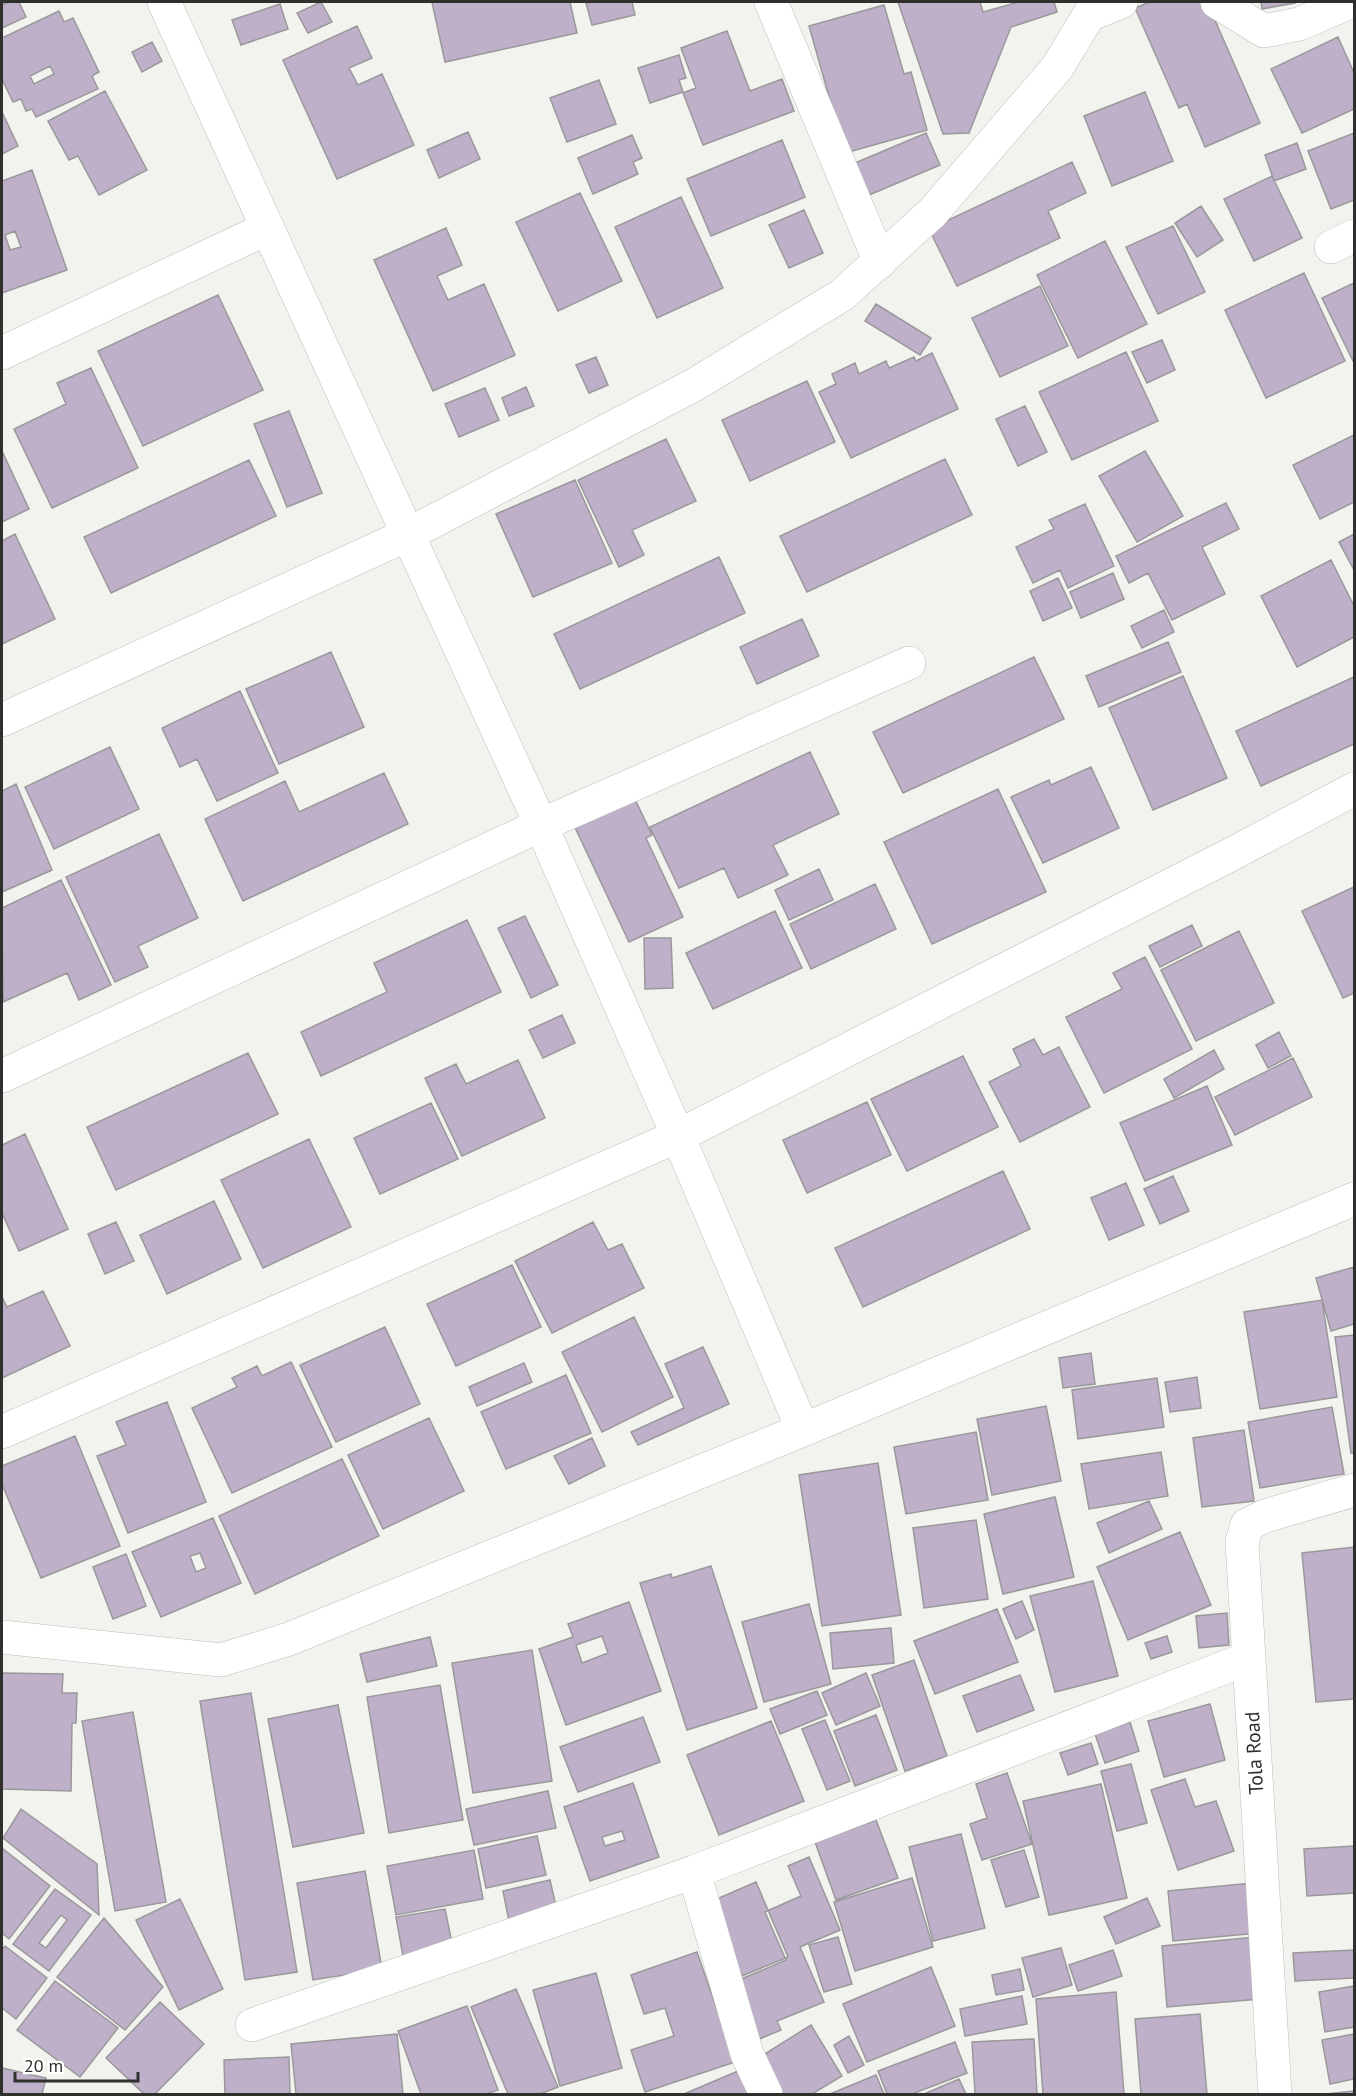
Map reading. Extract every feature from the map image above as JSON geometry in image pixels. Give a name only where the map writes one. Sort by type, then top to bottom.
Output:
[{"type":"street","points":[[164,2],[541,825],[678,1136],[803,1430]]},
{"type":"street","points":[[771,2],[880,262]]},
{"type":"street","points":[[2,720],[407,535],[694,385],[842,295],[932,213],[1057,68],[1089,15],[1121,2]]},
{"type":"street","points":[[1216,2],[1264,31],[1299,24],[1350,2]]},
{"type":"street","points":[[2,353],[268,228]]},
{"type":"street","points":[[2,1076],[541,825],[909,663]]},
{"type":"street","points":[[2,1432],[678,1136],[1230,855],[1354,789]]},
{"type":"street","points":[[2,1637],[221,1660],[289,1639],[803,1430],[1354,1199]]},
{"type":"street","name":"Tola Road","points":[[1275,2094],[1242,1542],[1247,1525],[1265,1516],[1354,1490]]},
{"type":"street","points":[[252,2025],[694,1872],[1249,1658]]},
{"type":"street","points":[[694,1872],[747,2054],[766,2094]]},
{"type":"building","points":[[19,2],[26,17],[2,28],[2,5]]},
{"type":"building","points":[[321,2],[332,22],[308,33],[297,13]]},
{"type":"building","points":[[432,2],[570,2],[577,33],[445,62]]},
{"type":"building","points":[[632,2],[635,15],[592,25],[586,3]]},
{"type":"building","points":[[898,2],[980,2],[983,12],[1019,2],[1054,2],[1057,12],[1011,27],[969,133],[943,134]]},
{"type":"building","points":[[1150,2],[1207,2],[1260,123],[1205,147],[1187,104],[1179,108],[1135,8]]},
{"type":"building","points":[[1261,2],[1295,2],[1295,3],[1262,9]]},
{"type":"building","points":[[280,4],[288,29],[241,45],[232,20]]},
{"type":"building","points":[[884,5],[904,74],[911,72],[927,130],[845,153],[809,26]]},
{"type":"building","points":[[59,11],[64,22],[73,18],[99,72],[92,76],[98,89],[36,117],[32,109],[26,111],[21,99],[13,102],[2,79],[2,38]],"holes":[[[50,66],[54,74],[34,84],[30,76]]]},
{"type":"building","points":[[357,26],[372,58],[349,68],[358,85],[382,74],[414,145],[337,179],[283,60]]},
{"type":"building","points":[[727,31],[750,91],[782,79],[794,111],[703,145],[683,93],[696,88],[681,48]]},
{"type":"building","points":[[1338,37],[1354,73],[1354,109],[1302,133],[1271,69]]},
{"type":"building","points":[[152,42],[162,61],[142,72],[132,52]]},
{"type":"building","points":[[679,55],[686,78],[679,80],[683,92],[650,103],[638,68]]},
{"type":"building","points":[[599,80],[616,124],[567,142],[550,98]]},
{"type":"building","points":[[105,91],[147,170],[99,195],[78,156],[69,160],[48,121]]},
{"type":"building","points":[[1145,92],[1173,161],[1112,186],[1084,116]]},
{"type":"building","points":[[2,112],[18,146],[2,154]]},
{"type":"building","points":[[468,132],[480,159],[439,178],[427,150]]},
{"type":"building","points":[[926,133],[940,165],[862,198],[848,166]]},
{"type":"building","points":[[1354,133],[1354,200],[1331,209],[1308,151]]},
{"type":"building","points":[[632,135],[642,158],[633,162],[638,174],[593,194],[578,158]]},
{"type":"building","points":[[782,140],[805,197],[711,236],[687,179]]},
{"type":"building","points":[[1297,143],[1306,169],[1274,181],[1265,155]]},
{"type":"building","points":[[1072,162],[1086,193],[1048,211],[1060,238],[957,286],[929,229]]},
{"type":"building","points":[[32,170],[67,270],[2,293],[2,181]],"holes":[[[15,231],[21,247],[10,250],[5,235]]]},
{"type":"building","points":[[1272,176],[1302,238],[1254,261],[1224,199]]},
{"type":"building","points":[[580,193],[622,281],[558,311],[516,222]]},
{"type":"building","points":[[681,197],[723,288],[657,318],[615,227]]},
{"type":"building","points":[[1201,206],[1223,240],[1197,257],[1175,223]]},
{"type":"building","points":[[804,210],[823,253],[789,268],[769,225]]},
{"type":"building","points":[[1173,226],[1205,292],[1158,314],[1126,247]]},
{"type":"building","points":[[446,228],[462,265],[437,276],[448,300],[484,284],[515,355],[433,391],[374,260]]},
{"type":"building","points":[[1105,241],[1147,324],[1078,358],[1037,275]]},
{"type":"building","points":[[1304,273],[1345,361],[1266,398],[1225,310]]},
{"type":"building","points":[[1354,283],[1354,363],[1322,298]]},
{"type":"building","points":[[1040,286],[1068,346],[1000,377],[972,318]]},
{"type":"building","points":[[218,295],[263,390],[143,446],[98,351]]},
{"type":"building","points":[[876,304],[931,338],[920,355],[865,321]]},
{"type":"building","points":[[1162,340],[1175,370],[1147,383],[1132,352]]},
{"type":"building","points":[[1126,352],[1158,421],[1072,460],[1039,392]]},
{"type":"building","points":[[932,353],[958,409],[851,458],[819,392],[836,384],[832,374],[855,363],[859,374],[886,361],[889,368],[914,357],[916,361]]},
{"type":"building","points":[[596,357],[608,385],[589,393],[576,365]]},
{"type":"building","points":[[91,368],[138,468],[52,508],[14,429],[66,404],[57,383]]},
{"type":"building","points":[[807,381],[835,442],[750,481],[722,420]]},
{"type":"building","points":[[526,387],[534,406],[509,416],[502,398]]},
{"type":"building","points":[[485,388],[499,420],[459,437],[445,404]]},
{"type":"building","points":[[1025,406],[1047,452],[1018,466],[996,419]]},
{"type":"building","points":[[289,411],[322,493],[287,507],[254,424]]},
{"type":"building","points":[[1354,435],[1354,502],[1320,519],[1293,465]]},
{"type":"building","points":[[666,439],[696,501],[632,530],[644,555],[619,567],[578,480]]},
{"type":"building","points":[[2,451],[29,509],[2,522]]},
{"type":"building","points":[[1145,451],[1183,516],[1137,542],[1099,476]]},
{"type":"building","points":[[945,459],[972,515],[807,592],[780,536]]},
{"type":"building","points":[[249,460],[276,516],[111,593],[84,537]]},
{"type":"building","points":[[575,480],[612,563],[533,597],[496,514]]},
{"type":"building","points":[[1226,503],[1239,529],[1202,547],[1225,594],[1172,620],[1148,573],[1129,583],[1116,556]]},
{"type":"building","points":[[1085,504],[1114,566],[1068,588],[1060,570],[1033,583],[1016,547],[1054,529],[1049,520]]},
{"type":"building","points":[[15,534],[55,619],[2,644],[2,541]]},
{"type":"building","points":[[1354,534],[1354,570],[1339,542]]},
{"type":"building","points":[[719,557],[745,613],[580,689],[554,634]]},
{"type":"building","points":[[1331,560],[1354,606],[1354,637],[1297,667],[1261,596]]},
{"type":"building","points":[[1113,573],[1124,599],[1081,618],[1070,592]]},
{"type":"building","points":[[1058,578],[1072,608],[1043,621],[1030,591]]},
{"type":"building","points":[[1164,610],[1174,632],[1142,648],[1131,626]]},
{"type":"building","points":[[802,619],[819,656],[757,684],[740,647]]},
{"type":"building","points":[[1168,642],[1181,672],[1099,707],[1086,676]]},
{"type":"building","points":[[331,652],[364,727],[279,764],[246,689]]},
{"type":"building","points":[[1034,657],[1064,719],[903,793],[873,732]]},
{"type":"building","points":[[1183,676],[1227,778],[1153,810],[1109,708]]},
{"type":"building","points":[[1354,677],[1354,744],[1261,786],[1236,731]]},
{"type":"building","points":[[240,691],[278,773],[217,801],[197,759],[180,767],[162,728]]},
{"type":"building","points":[[110,747],[139,809],[54,849],[25,787]]},
{"type":"building","points":[[810,752],[839,814],[773,845],[788,875],[738,898],[724,868],[679,888],[650,827]]},
{"type":"building","points":[[1091,767],[1119,828],[1043,863],[1011,797],[1049,780],[1051,785]]},
{"type":"building","points":[[384,773],[408,824],[243,901],[205,819],[285,781],[299,812]]},
{"type":"building","points":[[16,784],[52,870],[2,892],[2,791]]},
{"type":"building","points":[[998,789],[1046,892],[932,944],[884,842]]},
{"type":"building","points":[[632,793],[652,835],[646,838],[683,917],[629,942],[572,821]]},
{"type":"building","points":[[159,834],[198,918],[138,946],[148,967],[115,982],[66,877]]},
{"type":"building","points":[[819,869],[833,900],[789,920],[775,890]]},
{"type":"building","points":[[61,880],[111,985],[79,1000],[67,973],[3,1002],[2,908]]},
{"type":"building","points":[[875,884],[896,929],[811,969],[790,924]]},
{"type":"building","points":[[1354,887],[1354,993],[1343,998],[1302,911]]},
{"type":"building","points":[[775,911],[802,968],[713,1009],[686,953]]},
{"type":"building","points":[[525,916],[558,985],[531,998],[498,928]]},
{"type":"building","points":[[467,920],[501,992],[321,1076],[301,1032],[387,992],[374,963]]},
{"type":"building","points":[[1192,925],[1202,946],[1160,967],[1149,946]]},
{"type":"building","points":[[1239,931],[1274,1003],[1196,1041],[1161,970]]},
{"type":"building","points":[[644,938],[671,938],[673,988],[645,989]]},
{"type":"building","points":[[1145,957],[1192,1049],[1104,1093],[1066,1017],[1122,989],[1113,973]]},
{"type":"building","points":[[562,1015],[575,1043],[543,1058],[529,1030]]},
{"type":"building","points":[[1279,1032],[1291,1056],[1268,1068],[1256,1045]]},
{"type":"building","points":[[1034,1039],[1043,1055],[1059,1047],[1090,1107],[1020,1142],[989,1082],[1021,1066],[1013,1049]]},
{"type":"building","points":[[1214,1050],[1224,1069],[1174,1098],[1164,1079]]},
{"type":"building","points":[[248,1053],[278,1114],[116,1190],[87,1127]]},
{"type":"building","points":[[963,1056],[998,1127],[907,1171],[871,1099]]},
{"type":"building","points":[[1293,1058],[1312,1097],[1235,1135],[1215,1097]]},
{"type":"building","points":[[518,1060],[545,1118],[462,1156],[425,1078],[456,1064],[466,1084]]},
{"type":"building","points":[[1207,1086],[1232,1145],[1145,1181],[1120,1123]]},
{"type":"building","points":[[867,1102],[891,1155],[807,1193],[783,1140]]},
{"type":"building","points":[[431,1103],[458,1159],[380,1194],[354,1138]]},
{"type":"building","points":[[25,1134],[68,1229],[19,1251],[2,1213],[2,1145]]},
{"type":"building","points":[[309,1139],[351,1227],[263,1268],[221,1180]]},
{"type":"building","points":[[1003,1171],[1030,1229],[863,1307],[835,1248]]},
{"type":"building","points":[[1173,1176],[1189,1211],[1160,1224],[1144,1189]]},
{"type":"building","points":[[1126,1183],[1144,1225],[1109,1240],[1091,1198]]},
{"type":"building","points":[[214,1201],[241,1259],[167,1294],[140,1235]]},
{"type":"building","points":[[116,1222],[134,1261],[105,1274],[88,1234]]},
{"type":"building","points":[[593,1222],[608,1250],[622,1244],[644,1288],[552,1333],[515,1261]]},
{"type":"building","points":[[512,1265],[541,1327],[456,1366],[427,1304]]},
{"type":"building","points":[[1354,1267],[1354,1324],[1331,1331],[1316,1278]]},
{"type":"building","points":[[43,1291],[70,1346],[2,1378],[2,1300],[7,1307]]},
{"type":"building","points":[[1322,1300],[1337,1397],[1260,1409],[1244,1312]]},
{"type":"building","points":[[634,1317],[673,1397],[602,1432],[562,1352]]},
{"type":"building","points":[[385,1327],[420,1404],[336,1442],[300,1365]]},
{"type":"building","points":[[1354,1335],[1354,1453],[1351,1453],[1335,1337]]},
{"type":"building","points":[[703,1347],[729,1404],[638,1445],[631,1432],[684,1408],[665,1364]]},
{"type":"building","points":[[1091,1353],[1095,1384],[1063,1388],[1059,1358]]},
{"type":"building","points":[[291,1362],[332,1447],[232,1493],[192,1408],[237,1387],[232,1378],[257,1366],[262,1376]]},
{"type":"building","points":[[524,1363],[532,1382],[477,1406],[469,1387]]},
{"type":"building","points":[[566,1375],[591,1433],[506,1469],[481,1412]]},
{"type":"building","points":[[1197,1377],[1201,1408],[1170,1412],[1165,1382]]},
{"type":"building","points":[[1157,1378],[1164,1427],[1078,1439],[1072,1390]]},
{"type":"building","points":[[167,1402],[206,1502],[128,1533],[97,1456],[126,1445],[116,1422]]},
{"type":"building","points":[[1046,1406],[1061,1481],[992,1495],[977,1419]]},
{"type":"building","points":[[1332,1407],[1344,1474],[1260,1488],[1248,1422]]},
{"type":"building","points":[[429,1418],[464,1491],[383,1529],[348,1455]]},
{"type":"building","points":[[1244,1430],[1254,1501],[1202,1507],[1193,1438]]},
{"type":"building","points":[[976,1432],[988,1500],[906,1514],[894,1447]]},
{"type":"building","points":[[75,1436],[120,1546],[41,1578],[2,1484],[2,1466]]},
{"type":"building","points":[[592,1438],[605,1466],[569,1484],[554,1456]]},
{"type":"building","points":[[1161,1452],[1168,1496],[1089,1509],[1081,1464]]},
{"type":"building","points":[[342,1459],[379,1536],[255,1594],[219,1516]]},
{"type":"building","points":[[878,1463],[901,1615],[822,1626],[799,1475]]},
{"type":"building","points":[[1055,1497],[1074,1577],[1003,1594],[984,1514]]},
{"type":"building","points":[[1149,1501],[1162,1529],[1109,1553],[1097,1523]]},
{"type":"building","points":[[213,1518],[241,1583],[161,1617],[132,1552]],"holes":[[[200,1553],[206,1568],[196,1572],[190,1556]]]},
{"type":"building","points":[[976,1520],[988,1599],[924,1608],[913,1528]]},
{"type":"building","points":[[1180,1532],[1211,1605],[1128,1640],[1097,1567]]},
{"type":"building","points":[[1354,1547],[1354,1699],[1316,1702],[1302,1553]]},
{"type":"building","points":[[126,1554],[146,1606],[113,1619],[93,1567]]},
{"type":"building","points":[[711,1566],[757,1708],[687,1730],[640,1583],[671,1574],[672,1578]]},
{"type":"building","points":[[1093,1581],[1118,1676],[1055,1692],[1030,1596]]},
{"type":"building","points":[[1022,1601],[1034,1630],[1016,1639],[1003,1609]]},
{"type":"building","points":[[629,1602],[661,1691],[566,1725],[539,1649],[573,1637],[568,1624]],"holes":[[[602,1636],[608,1653],[582,1663],[576,1645]]]},
{"type":"building","points":[[809,1604],[831,1684],[764,1702],[742,1622]]},
{"type":"building","points":[[997,1609],[1018,1662],[935,1694],[914,1641]]},
{"type":"building","points":[[1227,1613],[1229,1645],[1199,1648],[1196,1616]]},
{"type":"building","points":[[891,1628],[894,1663],[833,1669],[830,1633]]},
{"type":"building","points":[[1167,1636],[1172,1652],[1151,1659],[1145,1643]]},
{"type":"building","points":[[430,1637],[437,1666],[367,1682],[360,1654]]},
{"type":"building","points":[[532,1650],[552,1781],[473,1793],[452,1663]]},
{"type":"building","points":[[914,1660],[947,1756],[905,1771],[872,1675]]},
{"type":"building","points":[[2,1673],[63,1674],[62,1693],[77,1693],[76,1723],[72,1723],[71,1791],[2,1789]]},
{"type":"building","points":[[866,1673],[880,1706],[836,1725],[822,1693]]},
{"type":"building","points":[[1020,1675],[1034,1710],[977,1732],[963,1696]]},
{"type":"building","points":[[440,1685],[463,1820],[389,1833],[367,1697]]},
{"type":"building","points":[[817,1691],[827,1715],[780,1734],[770,1709]]},
{"type":"building","points":[[251,1693],[297,1972],[245,1980],[200,1701]]},
{"type":"building","points":[[1210,1704],[1225,1760],[1164,1777],[1148,1721]]},
{"type":"building","points":[[338,1705],[364,1833],[293,1847],[268,1719]]},
{"type":"building","points":[[133,1712],[166,1902],[115,1911],[82,1721]]},
{"type":"building","points":[[876,1715],[897,1770],[855,1786],[834,1731]]},
{"type":"building","points":[[643,1717],[660,1762],[578,1792],[560,1747]]},
{"type":"building","points":[[825,1720],[850,1781],[827,1790],[802,1729]]},
{"type":"building","points":[[771,1721],[804,1801],[719,1835],[687,1755]]},
{"type":"building","points":[[1130,1722],[1139,1751],[1105,1763],[1095,1734]]},
{"type":"building","points":[[1091,1743],[1098,1764],[1068,1775],[1060,1753]]},
{"type":"building","points":[[1131,1764],[1147,1823],[1117,1831],[1101,1771]]},
{"type":"building","points":[[1007,1773],[1032,1844],[982,1860],[970,1824],[987,1818],[976,1784]]},
{"type":"building","points":[[1185,1779],[1195,1807],[1216,1801],[1234,1851],[1178,1870],[1151,1790]]},
{"type":"building","points":[[633,1783],[659,1857],[590,1881],[564,1807]],"holes":[[[622,1831],[625,1840],[605,1846],[602,1837]]]},
{"type":"building","points":[[1101,1784],[1127,1898],[1049,1915],[1023,1801]]},
{"type":"building","points":[[548,1791],[556,1828],[474,1845],[466,1809]]},
{"type":"building","points":[[21,1809],[97,1864],[99,1915],[3,1838]]},
{"type":"building","points":[[876,1820],[898,1878],[836,1900],[815,1842]]},
{"type":"building","points":[[961,1834],[985,1928],[933,1941],[909,1847]]},
{"type":"building","points":[[537,1836],[546,1875],[486,1888],[478,1849]]},
{"type":"building","points":[[1354,1846],[1354,1893],[1307,1896],[1304,1849]]},
{"type":"building","points":[[2,1848],[50,1886],[9,1939],[2,1933]]},
{"type":"building","points":[[474,1850],[483,1899],[396,1915],[387,1866]]},
{"type":"building","points":[[1024,1850],[1039,1897],[1006,1907],[991,1860]]},
{"type":"building","points":[[809,1857],[840,1930],[800,1947],[824,2002],[777,2021],[781,2030],[757,2040],[732,1983],[786,1960],[765,1912],[801,1896],[788,1866]]},
{"type":"building","points":[[365,1871],[382,1969],[313,1980],[297,1883]]},
{"type":"building","points":[[912,1878],[933,1947],[855,1971],[834,1902]]},
{"type":"building","points":[[550,1880],[558,1915],[510,1926],[503,1891]]},
{"type":"building","points":[[756,1882],[788,1957],[742,1976],[710,1902]]},
{"type":"building","points":[[1253,1883],[1258,1933],[1173,1941],[1168,1891]]},
{"type":"building","points":[[55,1889],[91,1915],[49,1971],[13,1944]],"holes":[[[61,1915],[67,1920],[46,1948],[39,1943]]]},
{"type":"building","points":[[1147,1898],[1160,1926],[1116,1944],[1104,1917]]},
{"type":"building","points":[[180,1899],[223,1989],[179,2010],[136,1920]]},
{"type":"building","points":[[445,1909],[454,1953],[404,1962],[396,1917]]},
{"type":"building","points":[[104,1918],[163,1987],[125,2030],[57,1977]]},
{"type":"building","points":[[838,1937],[852,1984],[824,1992],[809,1945]]},
{"type":"building","points":[[1255,1937],[1260,1999],[1167,2007],[1162,1946]]},
{"type":"building","points":[[5,1946],[47,1978],[16,2019],[2,2008],[2,1950]]},
{"type":"building","points":[[1061,1948],[1072,1985],[1033,1997],[1022,1958]]},
{"type":"building","points":[[1113,1950],[1122,1976],[1078,1991],[1069,1965]]},
{"type":"building","points":[[1354,1950],[1354,1978],[1295,1981],[1293,1953]]},
{"type":"building","points":[[697,1952],[735,2062],[645,2092],[631,2050],[674,2036],[665,2008],[644,2014],[631,1975]]},
{"type":"building","points":[[931,1967],[955,2026],[867,2062],[843,2004]]},
{"type":"building","points":[[1020,1969],[1024,1990],[996,1995],[992,1975]]},
{"type":"building","points":[[596,1973],[622,2068],[560,2086],[533,1990]]},
{"type":"building","points":[[55,1981],[118,2028],[80,2077],[17,2030]]},
{"type":"building","points":[[1354,1986],[1354,2027],[1325,2032],[1319,1992]]},
{"type":"building","points":[[516,1989],[558,2087],[540,2094],[508,2094],[471,2007]]},
{"type":"building","points":[[1116,1992],[1124,2094],[1043,2094],[1036,1999]]},
{"type":"building","points":[[1022,1996],[1027,2024],[965,2036],[960,2009]]},
{"type":"building","points":[[160,2002],[204,2044],[155,2094],[144,2094],[106,2058]]},
{"type":"building","points":[[467,2006],[498,2090],[486,2094],[421,2094],[398,2031]]},
{"type":"building","points":[[1200,2014],[1207,2094],[1141,2094],[1135,2019]]},
{"type":"building","points":[[811,2025],[842,2076],[812,2094],[783,2094],[760,2057]]},
{"type":"building","points":[[397,2034],[403,2094],[296,2094],[291,2044]]},
{"type":"building","points":[[1354,2034],[1354,2079],[1330,2084],[1322,2040]]},
{"type":"building","points":[[849,2036],[864,2065],[848,2073],[834,2045]]},
{"type":"building","points":[[1034,2039],[1037,2094],[975,2094],[972,2042]]},
{"type":"building","points":[[955,2042],[967,2073],[912,2094],[887,2094],[878,2071]]},
{"type":"building","points":[[289,2057],[290,2094],[225,2094],[224,2060]]},
{"type":"building","points":[[2,2068],[46,2078],[42,2094],[2,2094]]},
{"type":"building","points":[[738,2071],[748,2094],[684,2094]]},
{"type":"building","points":[[876,2075],[884,2094],[830,2094]]},
{"type":"building","points":[[959,2079],[966,2094],[924,2094]]},
{"type":"building","points":[[1354,2091],[1354,2094],[1325,2094]]}]
